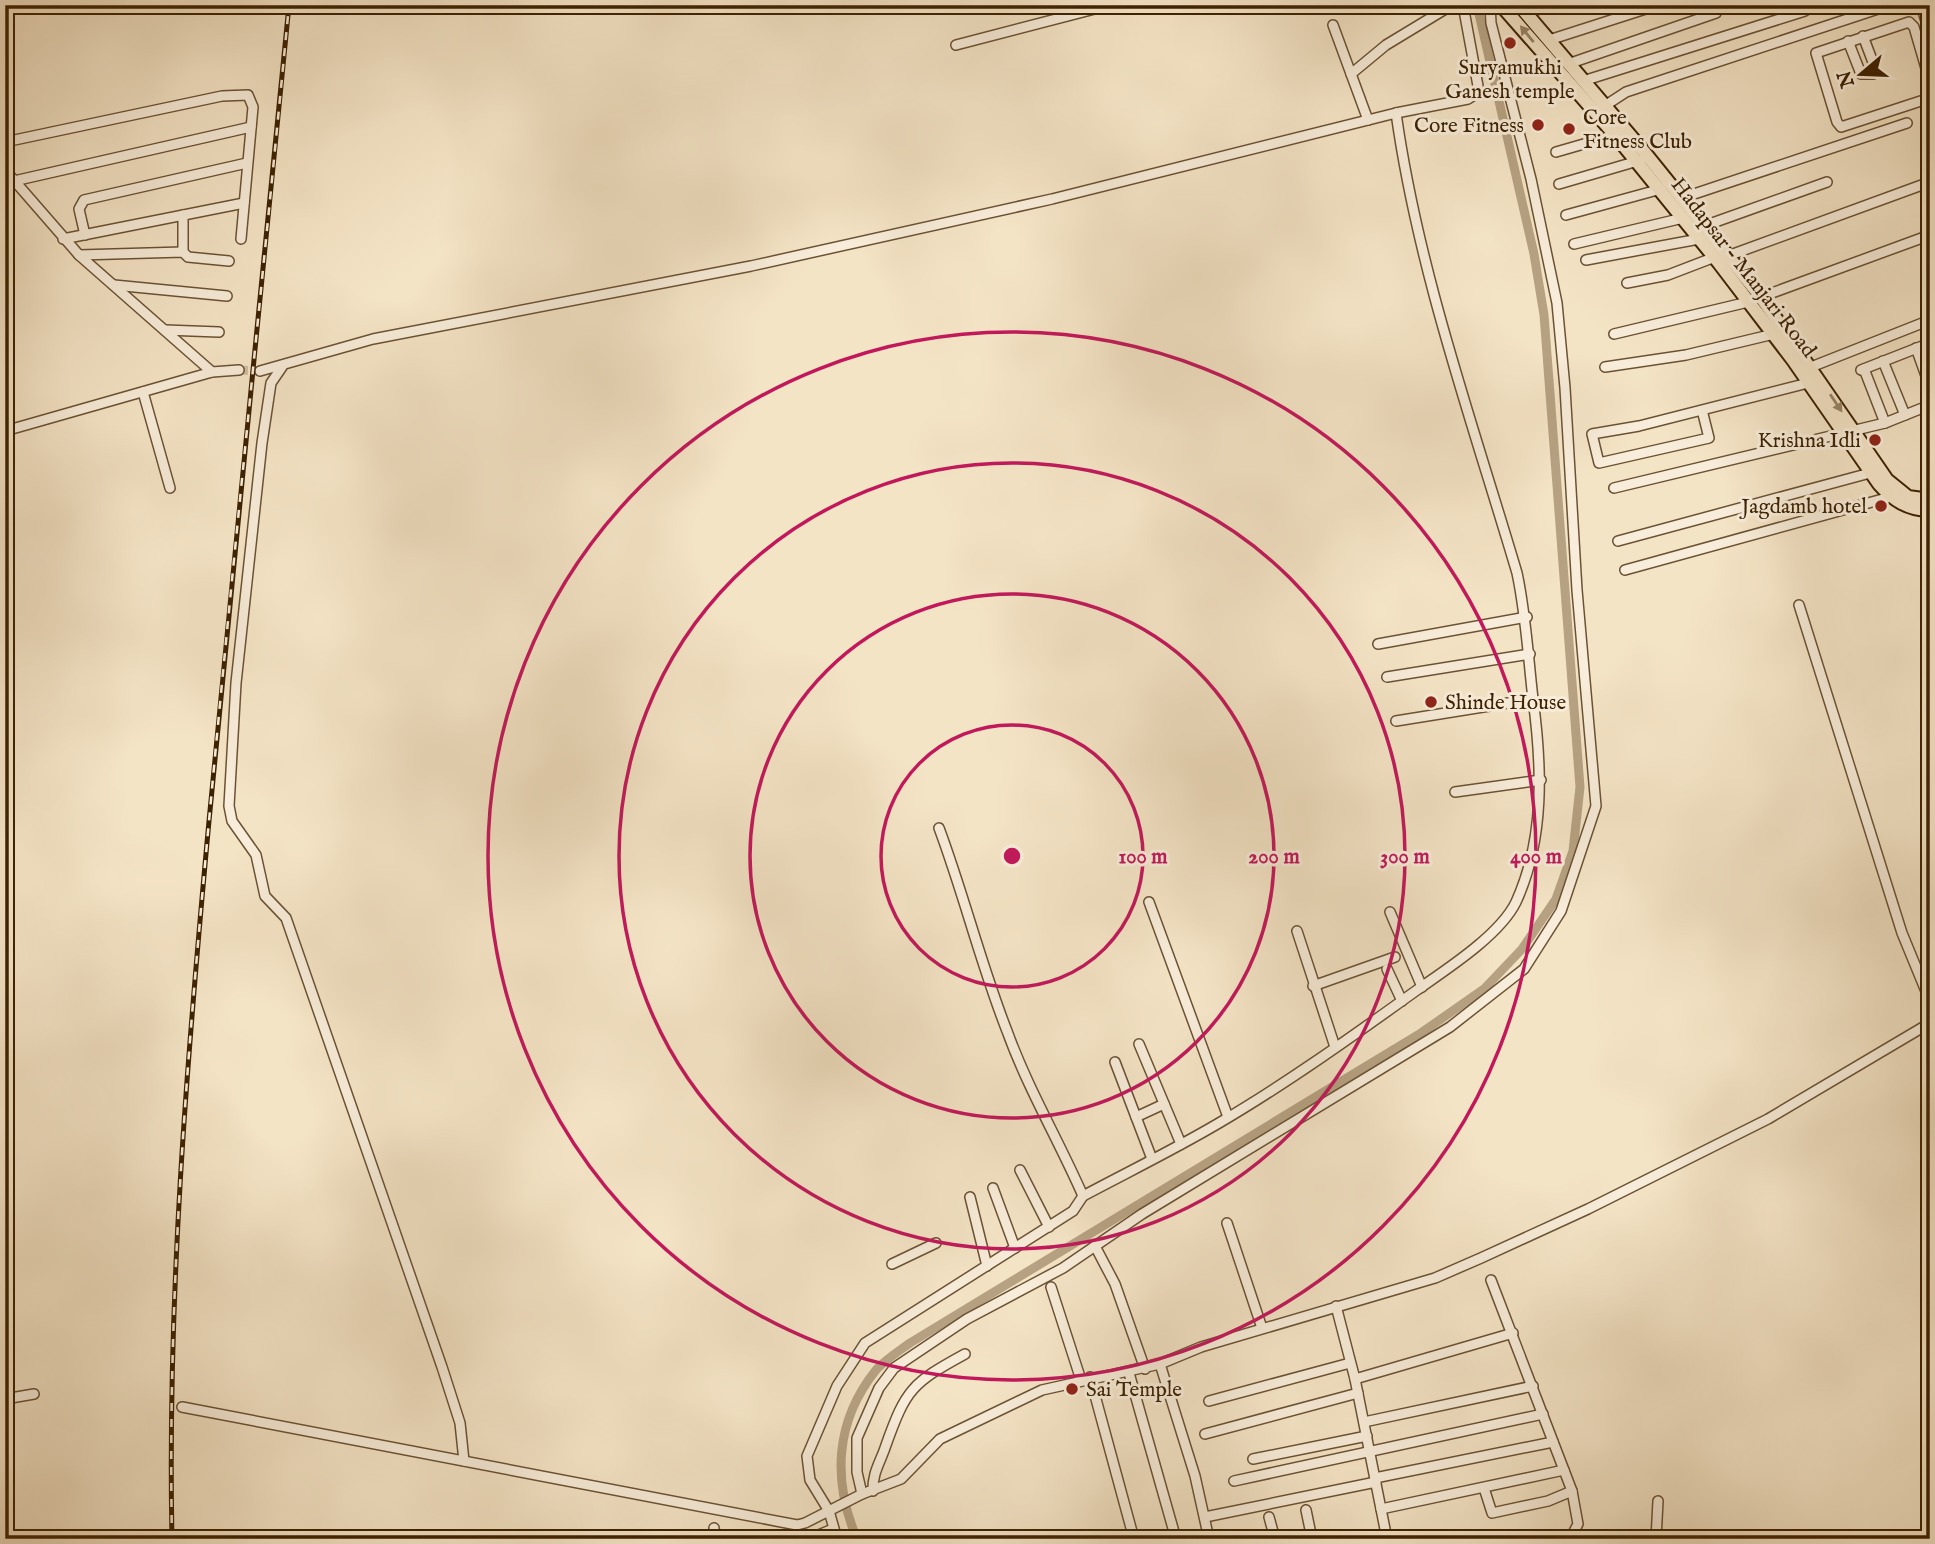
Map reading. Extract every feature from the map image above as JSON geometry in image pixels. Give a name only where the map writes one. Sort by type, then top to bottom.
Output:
[{"type":"main road","name":"Hadapsar - Manjari Road","points":[[1501,5],[1682,198],[1704,226],[1720,258],[1748,302],[1811,367],[1814,381]]},
{"type":"main road","name":"Hadapsar - Manjari Road","points":[[1522,9],[1583,81],[1615,135],[1643,159],[1661,190],[1699,239],[1762,297],[1780,333],[1848,432],[1870,473],[1890,497]]},
{"type":"main road","name":"Hadapsar - Manjari Road","points":[[1848,432],[1898,491],[1908,498],[1930,500]]},
{"type":"main road","points":[[1890,497],[1909,507],[1930,510]]},
{"type":"street","points":[[956,45],[1110,5]]},
{"type":"street","points":[[1271,8],[1282,5]]},
{"type":"street","points":[[1351,74],[1386,45],[1452,5]]},
{"type":"street","points":[[260,371],[373,339],[751,266],[1052,199],[1396,113],[1468,99],[1477,93],[1463,5]]},
{"type":"street","points":[[862,1494],[857,1472],[857,1438],[879,1388],[894,1368],[967,1319],[1063,1268],[1293,1120],[1450,1027],[1524,969],[1561,911],[1596,806],[1557,303],[1490,5]]},
{"type":"street","points":[[1522,9],[1553,5]]},
{"type":"street","points":[[1549,40],[1658,5]]},
{"type":"street","points":[[1597,106],[1617,92],[1626,92],[1852,20],[1879,7],[1890,5]]},
{"type":"street","points":[[1921,5],[1930,34]]},
{"type":"street","points":[[1583,81],[1805,11]]},
{"type":"street","points":[[1568,64],[1716,13]]},
{"type":"street","points":[[1848,41],[1861,74],[1873,74],[1874,65],[1852,20]]},
{"type":"street","points":[[1930,82],[1914,27],[1909,22],[1816,53],[1839,125],[1845,126],[1930,98]]},
{"type":"street","points":[[1334,26],[1367,120]]},
{"type":"street","points":[[5,142],[242,94],[251,101],[251,127],[241,239]]},
{"type":"street","points":[[809,1539],[835,1534],[829,1511],[810,1480],[807,1456],[837,1386],[865,1343],[1073,1211],[1083,1196],[1228,1117],[1422,987],[1506,919],[1528,867],[1541,780],[1540,737],[1533,699],[1527,617],[1517,573],[1425,262],[1407,191],[1396,113]]},
{"type":"street","points":[[1682,198],[1907,123]]},
{"type":"street","points":[[14,181],[251,127]]},
{"type":"street","points":[[1556,152],[1615,135]]},
{"type":"street","points":[[1559,184],[1643,159]]},
{"type":"street","points":[[85,234],[79,209],[84,200],[247,163]]},
{"type":"street","points":[[5,170],[79,255],[212,372]]},
{"type":"street","points":[[1704,226],[1827,182]]},
{"type":"street","points":[[1627,283],[1668,275],[1823,224],[1930,182]]},
{"type":"street","points":[[1566,215],[1661,190]]},
{"type":"street","points":[[63,239],[244,203]]},
{"type":"street","points":[[183,215],[183,252],[188,257],[229,261]]},
{"type":"street","points":[[1574,244],[1683,218]]},
{"type":"street","points":[[1762,297],[1930,235]]},
{"type":"street","points":[[1586,260],[1699,239]]},
{"type":"street","points":[[79,255],[183,252]]},
{"type":"street","points":[[114,285],[227,296]]},
{"type":"street","points":[[1614,334],[1748,302]]},
{"type":"street","points":[[1811,367],[1930,320]]},
{"type":"street","points":[[165,330],[219,332]]},
{"type":"street","points":[[1605,367],[1686,355],[1780,333]]},
{"type":"street","points":[[1885,423],[1862,370],[1930,343]]},
{"type":"street","points":[[1916,348],[1930,387]]},
{"type":"street","points":[[1883,361],[1905,415]]},
{"type":"street","points":[[282,366],[271,383],[262,443],[236,683],[230,816],[256,855],[265,896],[286,918],[443,1367],[460,1423],[464,1461]]},
{"type":"street","points":[[5,432],[212,372],[239,370]]},
{"type":"street","points":[[1702,410],[1709,438],[1599,463],[1592,434],[1702,410],[1814,381]]},
{"type":"street","points":[[143,393],[170,488]]},
{"type":"street","points":[[1614,488],[1885,423],[1930,405]]},
{"type":"street","points":[[1618,541],[1870,473]]},
{"type":"street","points":[[1625,570],[1890,497]]},
{"type":"street","points":[[1799,605],[1902,933],[1930,1001]]},
{"type":"street","points":[[1378,643],[1527,617]]},
{"type":"street","points":[[1387,677],[1530,654]]},
{"type":"street","points":[[1396,721],[1533,699]]},
{"type":"street","points":[[1455,792],[1541,780]]},
{"type":"street","points":[[939,828],[1006,1030],[1039,1109],[1063,1150],[1083,1196]]},
{"type":"street","points":[[1149,902],[1228,1117]]},
{"type":"street","points":[[1390,912],[1422,987]]},
{"type":"street","points":[[1297,931],[1335,1047]]},
{"type":"street","points":[[1313,986],[1395,957]]},
{"type":"street","points":[[1387,969],[1402,1001]]},
{"type":"street","points":[[182,1407],[797,1525],[901,1479],[940,1438],[1042,1390],[1145,1369],[1200,1347],[1435,1278],[1588,1209],[1768,1119],[1930,1023]]},
{"type":"street","points":[[1139,1044],[1181,1144]]},
{"type":"street","points":[[1115,1062],[1152,1159]]},
{"type":"street","points":[[1136,1116],[1164,1104]]},
{"type":"street","points":[[1020,1170],[1049,1227]]},
{"type":"street","points":[[993,1188],[1015,1248]]},
{"type":"street","points":[[970,1197],[987,1266]]},
{"type":"street","points":[[1227,1223],[1262,1328]]},
{"type":"street","points":[[892,1264],[936,1242]]},
{"type":"street","points":[[1095,1246],[1115,1284],[1145,1369]]},
{"type":"street","points":[[1491,1280],[1572,1491],[1578,1524],[1570,1539]]},
{"type":"street","points":[[1051,1287],[1086,1379],[1134,1539]]},
{"type":"street","points":[[1336,1306],[1355,1378],[1387,1539]]},
{"type":"street","points":[[1355,1378],[1513,1333]]},
{"type":"street","points":[[873,1491],[874,1472],[905,1396],[925,1378],[965,1354]]},
{"type":"street","points":[[1209,1401],[1350,1363]]},
{"type":"street","points":[[1160,1364],[1209,1539]]},
{"type":"street","points":[[1129,1373],[1176,1539]]},
{"type":"street","points":[[1364,1422],[1533,1386]]},
{"type":"street","points":[[1205,1434],[1358,1393]]},
{"type":"street","points":[[5,1399],[34,1394]]},
{"type":"street","points":[[1234,1481],[1543,1415]]},
{"type":"street","points":[[1253,1459],[1367,1436]]},
{"type":"street","points":[[1205,1517],[1553,1441]]},
{"type":"street","points":[[1381,1509],[1564,1470]]},
{"type":"street","points":[[1484,1488],[1492,1513],[1548,1501],[1572,1491]]},
{"type":"street","points":[[1656,1539],[1658,1501]]},
{"type":"street","points":[[1306,1510],[1312,1539]]},
{"type":"street","points":[[1269,1517],[1275,1539]]},
{"type":"street","points":[[714,1528],[715,1539]]},
{"type":"waterway","points":[[857,1539],[844,1495],[842,1452],[845,1430],[852,1410],[862,1389],[880,1366],[910,1343],[1421,1033],[1484,989],[1522,949],[1556,899],[1573,851],[1580,787],[1544,315],[1534,254],[1477,5]]},
{"type":"tunnel","points":[[239,370],[260,371]]},
{"type":"railway","points":[[172,1539],[173,1359],[186,1089],[219,719],[289,5]]},
{"type":"place","name":"Suryamukhi Ganesh temple","points":[[1510,43]]},
{"type":"place","name":"Core Fitness","points":[[1538,125]]},
{"type":"place","name":"Core Fitness Club","points":[[1569,129]]},
{"type":"place","name":"Krishna Idli","points":[[1875,440]]},
{"type":"place","name":"Jagdamb hotel","points":[[1881,506]]},
{"type":"place","name":"Shinde House","points":[[1431,702]]},
{"type":"place","name":"Sai Temple","points":[[1072,1389]]}]
